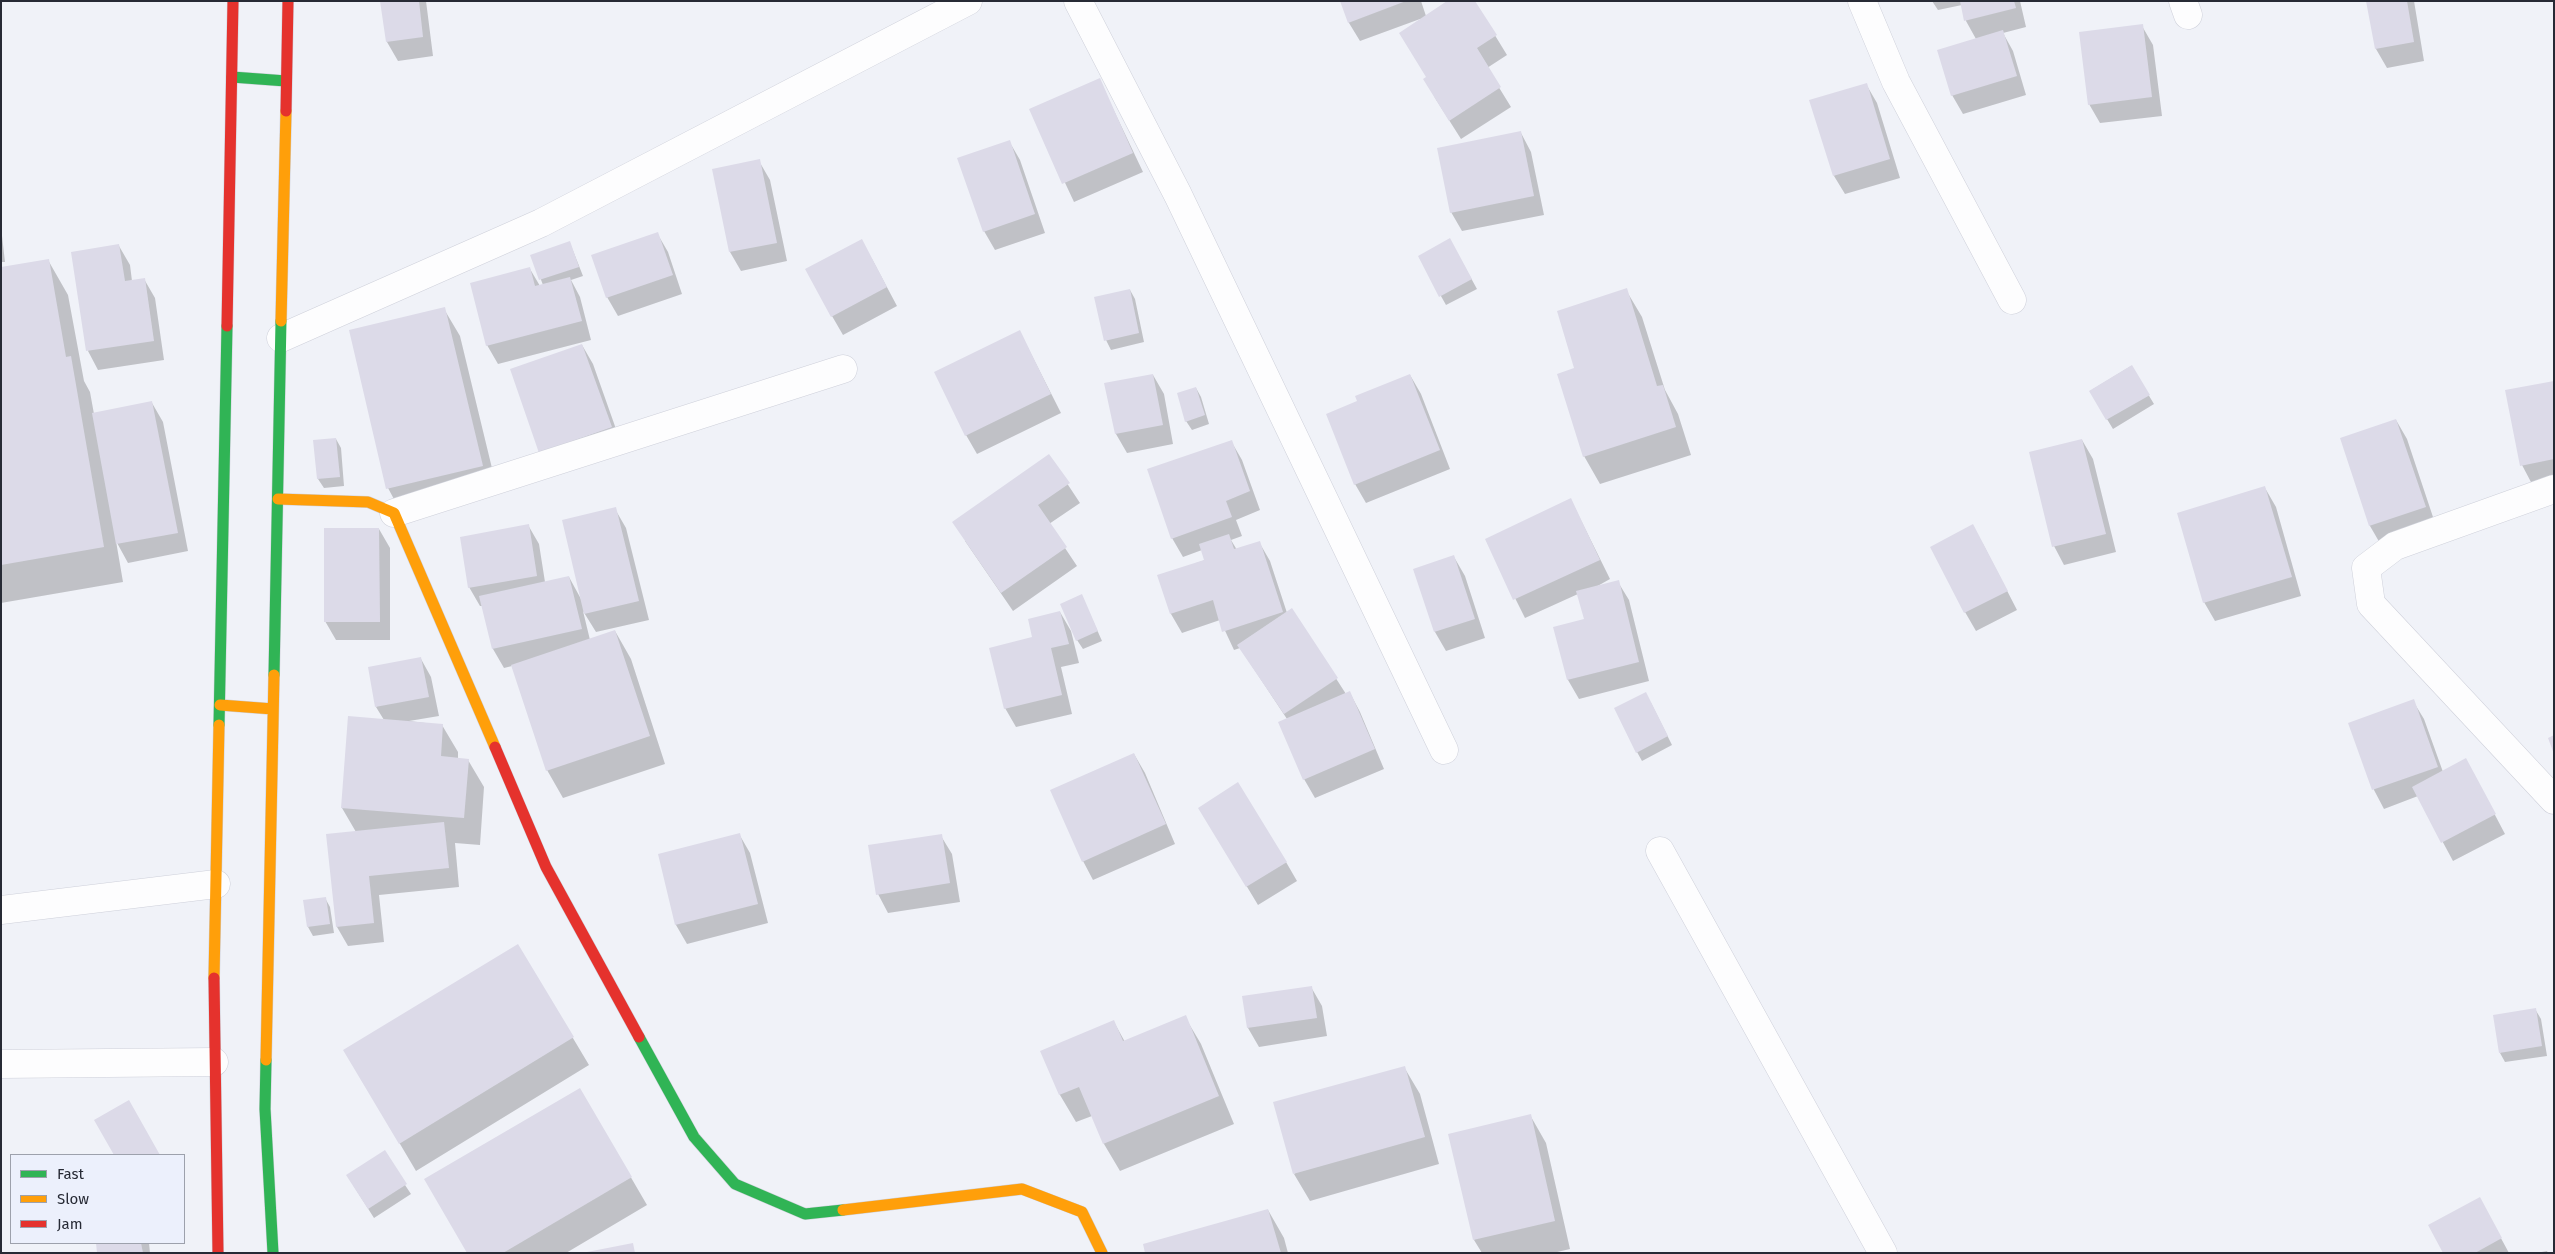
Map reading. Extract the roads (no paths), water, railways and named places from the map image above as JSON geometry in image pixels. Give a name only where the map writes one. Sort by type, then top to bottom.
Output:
[{"type":"main road","points":[[218,1253],[214,1062],[216,884],[233,1]]},
{"type":"main road","points":[[273,1253],[265,1109],[288,1]]},
{"type":"main road","points":[[232,77],[286,81]]},
{"type":"main road","points":[[278,499],[368,502],[394,513],[546,867],[694,1137],[735,1184],[805,1214],[1022,1189],[1082,1212],[1102,1253]]},
{"type":"main road","points":[[220,705],[273,709]]},
{"type":"street","points":[[281,338],[541,223],[968,1]]},
{"type":"street","points":[[1078,1],[1178,195],[1444,750]]},
{"type":"street","points":[[1862,1],[1896,82],[2012,300]]},
{"type":"street","points":[[394,513],[843,369]]},
{"type":"street","points":[[2554,489],[2395,546],[2366,568],[2371,604],[2554,800]]},
{"type":"street","points":[[1660,851],[1883,1253]]},
{"type":"street","points":[[1,910],[216,884]]},
{"type":"street","points":[[1,1064],[214,1062]]}]
